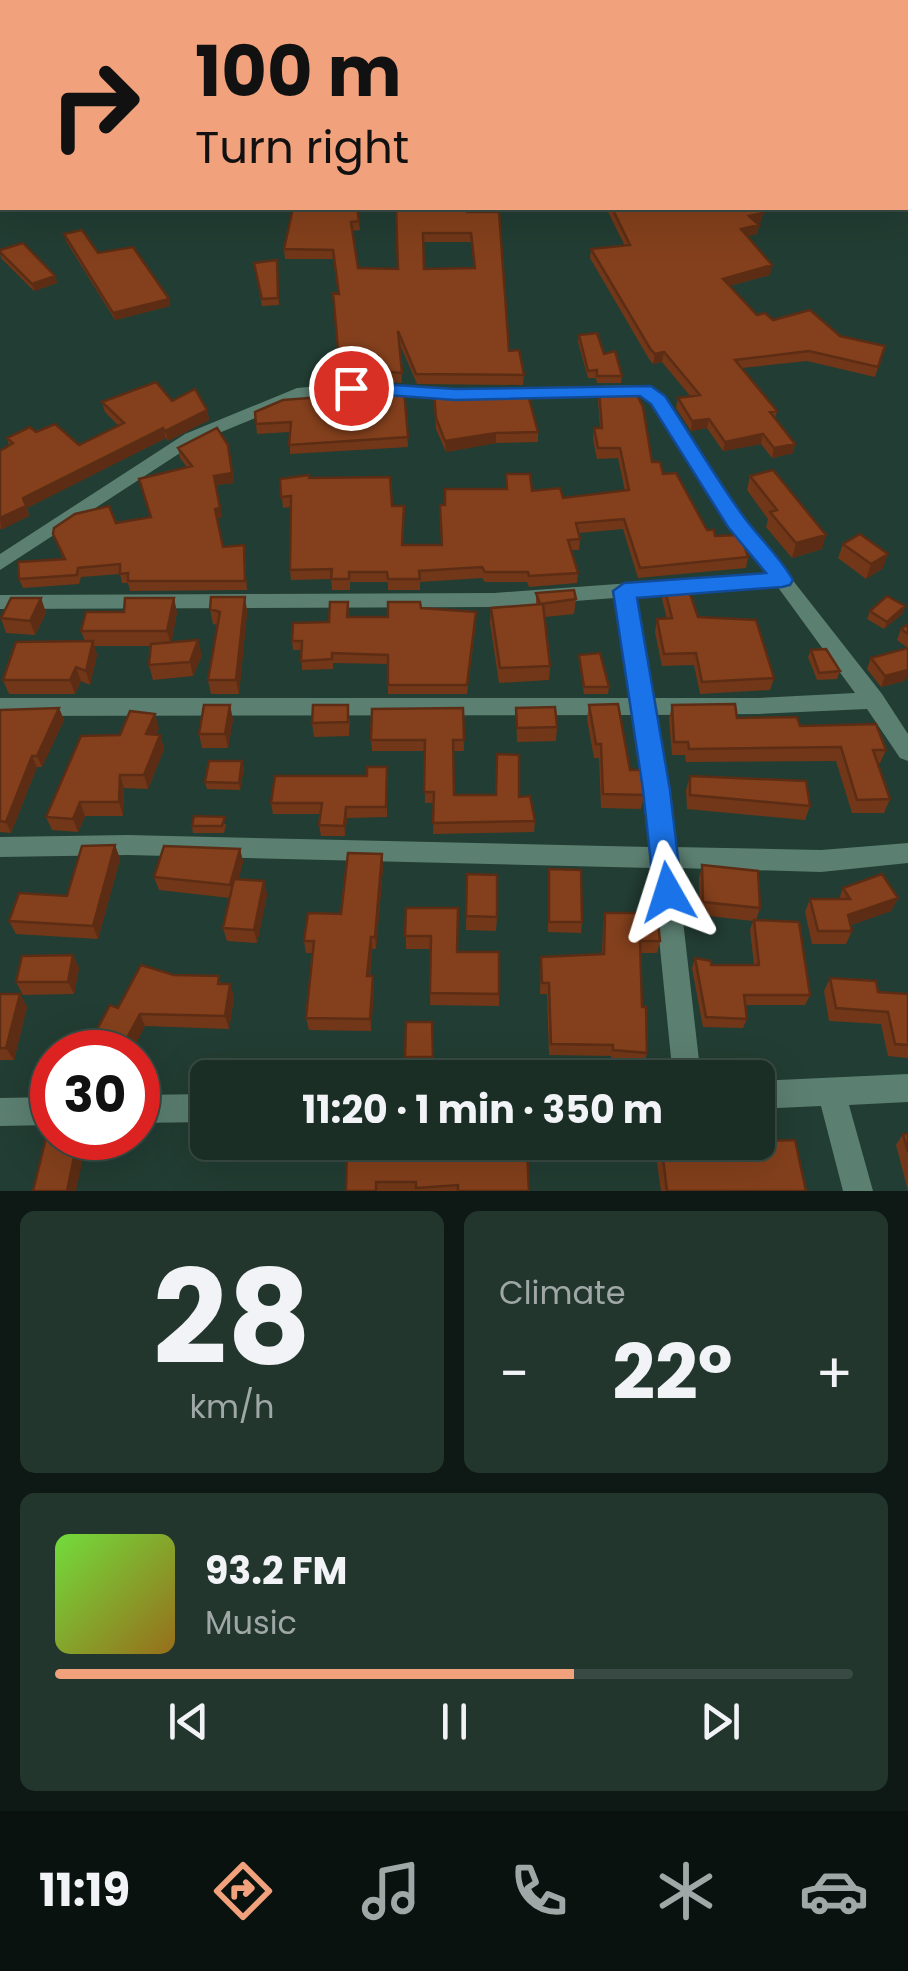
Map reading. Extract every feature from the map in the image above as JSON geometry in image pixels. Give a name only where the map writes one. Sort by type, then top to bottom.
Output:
[{"type":"street","points":[[0,563],[191,438],[303,392],[351,388],[455,394],[645,390],[658,400],[736,522],[766,554],[908,752]]},
{"type":"street","points":[[0,602],[494,600],[782,580]]},
{"type":"street","points":[[624,591],[664,855],[685,1060]]},
{"type":"street","points":[[0,707],[759,706],[874,700]]},
{"type":"street","points":[[0,847],[664,855],[821,861],[908,853]]},
{"type":"street","points":[[775,1094],[908,1088]]},
{"type":"street","points":[[831,1090],[858,1191]]},
{"type":"street","points":[[160,1109],[190,1108]]},
{"type":"street","points":[[0,1112],[30,1111]]},
{"type":"building","points":[[293,210],[357,210],[359,221],[351,222],[358,268],[398,269],[396,210],[499,212],[509,351],[519,350],[524,375],[416,374],[398,331],[402,373],[377,371],[378,356],[339,359],[333,293],[339,294],[333,250],[284,249]],"holes":[[[423,233],[471,233],[475,268],[424,269]]]},
{"type":"building","points":[[613,210],[759,210],[763,213],[749,216],[759,225],[741,229],[772,265],[723,279],[757,315],[765,313],[773,320],[810,310],[840,336],[885,346],[878,367],[809,351],[735,360],[777,411],[770,412],[795,444],[774,448],[763,434],[725,442],[709,419],[692,421],[678,398],[700,395],[664,352],[655,354],[651,350],[591,249],[630,245]]},
{"type":"building","points":[[82,230],[98,253],[133,247],[169,299],[113,313],[64,234]]},
{"type":"building","points":[[23,243],[55,276],[32,284],[0,252]]},
{"type":"building","points":[[277,260],[278,298],[262,299],[254,263]]},
{"type":"building","points":[[597,333],[604,354],[615,351],[622,376],[597,376],[597,370],[588,371],[579,335]]},
{"type":"building","points":[[156,382],[172,401],[195,389],[207,410],[23,498],[26,506],[0,518],[0,451],[13,443],[7,438],[30,427],[36,432],[55,424],[79,445],[124,423],[102,402]]},
{"type":"building","points":[[376,389],[404,391],[408,437],[289,445],[291,422],[256,424],[255,412],[283,400],[376,393]]},
{"type":"building","points":[[634,389],[643,407],[652,462],[660,462],[663,474],[676,473],[707,530],[714,530],[715,536],[741,535],[748,557],[640,568],[624,519],[576,523],[580,539],[568,540],[578,573],[529,576],[528,572],[485,572],[482,567],[419,571],[420,579],[388,579],[387,572],[349,572],[349,579],[331,579],[332,569],[290,570],[291,496],[281,497],[280,479],[309,475],[390,477],[392,506],[404,506],[402,545],[442,545],[440,505],[445,505],[445,489],[507,489],[506,474],[530,474],[532,491],[560,488],[563,498],[629,490],[620,448],[598,448],[594,428],[602,428],[599,390]]},
{"type":"building","points":[[527,391],[538,432],[496,433],[445,441],[436,418],[434,392]]},
{"type":"building","points":[[217,428],[228,445],[232,473],[214,476],[220,508],[215,509],[223,547],[244,545],[245,581],[128,581],[128,573],[120,574],[120,564],[78,568],[77,575],[19,579],[18,562],[65,559],[54,528],[75,514],[109,506],[116,523],[151,517],[139,479],[192,466],[178,448]]},
{"type":"building","points":[[773,470],[826,535],[796,543],[770,512],[777,510],[750,476]]},
{"type":"building","points":[[860,534],[888,554],[871,564],[843,544]]},
{"type":"building","points":[[687,585],[698,617],[756,620],[774,678],[702,682],[696,653],[664,654],[657,619],[672,618],[664,586]]},
{"type":"building","points":[[574,590],[576,599],[540,604],[536,593]]},
{"type":"building","points":[[887,596],[905,606],[887,622],[870,611]]},
{"type":"building","points":[[211,597],[245,597],[236,680],[208,680],[220,612],[210,609]]},
{"type":"building","points":[[11,598],[41,598],[30,621],[1,618]]},
{"type":"building","points":[[125,598],[174,598],[167,631],[81,631],[86,612],[124,612]]},
{"type":"building","points":[[330,602],[348,602],[347,617],[388,617],[388,602],[420,602],[421,608],[476,612],[467,685],[388,685],[388,655],[332,653],[332,659],[301,661],[302,641],[292,641],[293,623],[329,622]]},
{"type":"building","points":[[543,604],[550,666],[500,668],[491,608]]},
{"type":"building","points":[[198,640],[190,662],[149,665],[151,644]]},
{"type":"building","points":[[93,641],[86,671],[76,667],[70,680],[3,680],[16,642]]},
{"type":"building","points":[[908,648],[908,670],[885,676],[871,658]]},
{"type":"building","points":[[826,649],[840,671],[819,673],[811,650]]},
{"type":"building","points":[[600,653],[609,687],[584,687],[579,655]]},
{"type":"building","points":[[618,704],[630,770],[641,770],[644,795],[603,794],[601,744],[596,744],[589,705]]},
{"type":"building","points":[[735,704],[737,718],[797,717],[800,726],[876,724],[886,750],[873,750],[890,799],[857,800],[841,747],[689,749],[688,742],[674,742],[672,705]]},
{"type":"building","points":[[204,705],[230,705],[225,734],[199,734]]},
{"type":"building","points":[[313,705],[348,705],[348,722],[312,723]]},
{"type":"building","points":[[555,707],[557,727],[517,728],[516,708]]},
{"type":"building","points":[[59,708],[37,756],[32,756],[6,822],[0,821],[0,710]]},
{"type":"building","points":[[463,708],[464,740],[453,740],[454,795],[496,795],[497,754],[519,755],[519,797],[530,796],[535,821],[433,823],[434,792],[424,792],[425,740],[371,740],[372,709]]},
{"type":"building","points":[[130,711],[155,714],[146,734],[160,735],[144,775],[120,775],[119,802],[80,802],[73,819],[46,817],[81,736],[120,735]]},
{"type":"building","points":[[209,761],[242,761],[239,783],[205,782]]},
{"type":"building","points":[[367,767],[387,767],[386,807],[346,807],[344,826],[319,825],[322,803],[271,803],[275,776],[367,776]]},
{"type":"building","points":[[690,776],[806,781],[810,806],[690,795]]},
{"type":"building","points":[[194,816],[225,817],[222,826],[192,826]]},
{"type":"building","points":[[115,845],[93,926],[9,921],[19,893],[67,896],[82,846]]},
{"type":"building","points":[[164,846],[240,849],[230,885],[154,877]]},
{"type":"building","points":[[348,853],[382,854],[375,937],[371,937],[367,976],[373,976],[370,1019],[306,1018],[314,941],[304,941],[308,913],[341,914]]},
{"type":"building","points":[[702,865],[758,871],[760,908],[703,902]]},
{"type":"building","points":[[549,869],[581,870],[582,922],[549,922]]},
{"type":"building","points":[[467,874],[497,875],[497,917],[466,916]]},
{"type":"building","points":[[882,874],[898,898],[848,915],[852,931],[818,931],[810,899],[850,899],[843,888]]},
{"type":"building","points":[[234,879],[264,881],[254,930],[223,928]]},
{"type":"building","points":[[406,908],[458,908],[457,952],[499,952],[499,994],[430,993],[431,936],[405,936]]},
{"type":"building","points":[[605,913],[657,913],[660,941],[640,941],[647,1053],[613,1050],[613,1045],[551,1044],[549,983],[542,983],[541,957],[604,954]]},
{"type":"building","points":[[754,920],[799,922],[810,995],[744,995],[747,1019],[706,1017],[695,958],[711,961],[711,965],[759,965]]},
{"type":"building","points":[[73,955],[68,982],[16,982],[22,956]]},
{"type":"building","points":[[141,965],[174,975],[219,976],[218,984],[230,984],[225,1016],[140,1014],[131,1030],[97,1030],[110,1005],[118,1008]]},
{"type":"building","points":[[830,978],[876,981],[878,992],[908,994],[908,1045],[895,1044],[888,1012],[836,1008]]},
{"type":"building","points":[[0,994],[20,994],[6,1048],[0,1048]]},
{"type":"building","points":[[406,1022],[432,1022],[433,1057],[405,1057]]},
{"type":"building","points":[[795,1140],[806,1191],[667,1191],[663,1160],[775,1160],[775,1141]]},
{"type":"building","points":[[41,1160],[73,1160],[67,1191],[33,1191]]},
{"type":"building","points":[[347,1160],[527,1160],[529,1191],[458,1191],[458,1185],[416,1188],[416,1182],[376,1182],[376,1191],[346,1191]]},
{"type":"route","points":[[351,388],[455,394],[645,390],[658,400],[736,522],[766,554],[782,580],[624,591],[668,892]]}]
